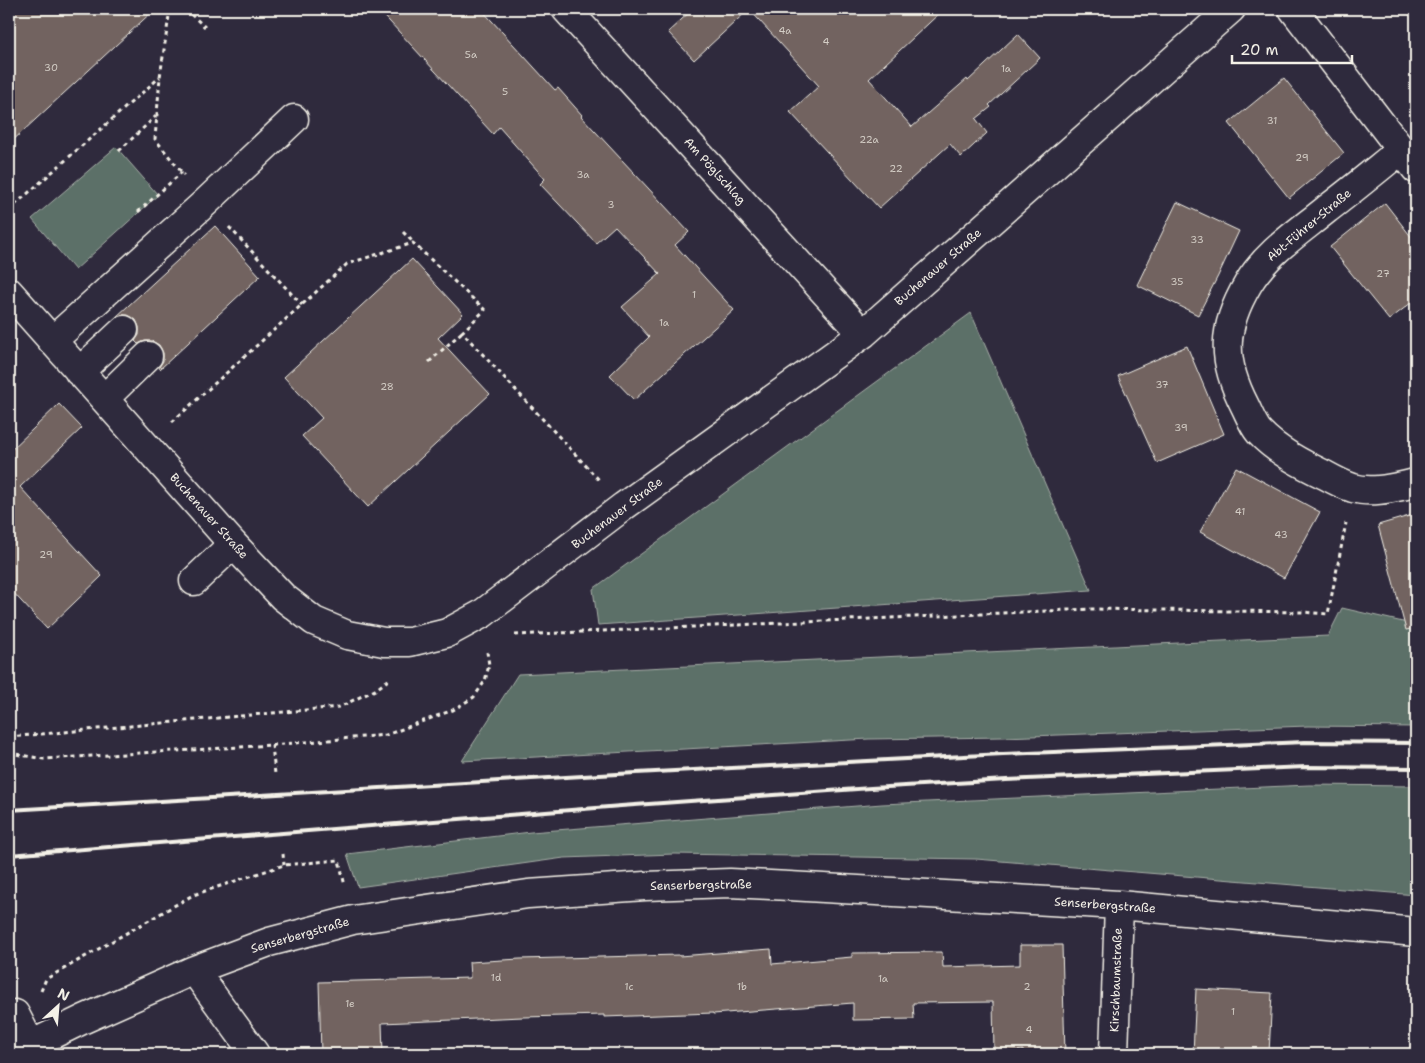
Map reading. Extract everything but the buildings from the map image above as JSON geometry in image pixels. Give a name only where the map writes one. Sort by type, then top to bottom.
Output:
[{"type":"street","name":"Am Pöglschlag","points":[[566,9],[863,334]]},
{"type":"street","name":"Buchenauer Straße","points":[[9,292],[233,544],[283,597],[314,621],[347,635],[384,642],[410,642],[483,625],[624,506],[863,334],[1231,9]]},
{"type":"street","name":"Abt-Führer-Straße","points":[[1292,9],[1408,160],[1282,244],[1262,265],[1248,284],[1235,310],[1227,335],[1226,349],[1232,375],[1258,431],[1280,450],[1311,469],[1353,488],[1371,491],[1416,483]]},
{"type":"street","points":[[52,341],[206,202],[294,119]]},
{"type":"street","points":[[79,372],[124,330]]},
{"type":"street","points":[[104,399],[148,356]]},
{"type":"street","points":[[194,580],[233,544]]},
{"type":"street","name":"Senserbergstraße","points":[[21,1049],[194,970],[269,942],[353,920],[528,894],[645,886],[730,883],[1119,905],[1416,932]]},
{"type":"street","name":"Kirschbaumstraße","points":[[1114,1054],[1119,905]]},
{"type":"street","points":[[194,970],[255,1054]]},
{"type":"street","points":[[15,1014],[21,1049]]},
{"type":"path","points":[[185,9],[205,27]]},
{"type":"path","points":[[9,210],[160,77]]},
{"type":"path","points":[[119,150],[157,115]]},
{"type":"path","points":[[403,232],[485,310],[429,362]]},
{"type":"path","points":[[146,446],[347,264],[414,243]]},
{"type":"path","points":[[462,332],[624,506]]},
{"type":"path","points":[[9,753],[44,759],[386,736],[453,710],[474,696],[485,682],[488,665],[483,625],[1090,609],[1328,614],[1353,488]]},
{"type":"path","points":[[9,737],[338,707],[375,690],[402,669],[410,642]]},
{"type":"path","points":[[272,745],[275,774]]},
{"type":"path","points":[[283,854],[284,865]]},
{"type":"path","points":[[55,1032],[39,996],[46,979],[193,896],[284,865],[334,860]]},
{"type":"green space","points":[[116,147],[158,195],[75,270],[32,219]]},
{"type":"green space","points":[[971,313],[1091,590],[598,625],[593,589]]},
{"type":"green space","points":[[1342,608],[1416,625],[1416,727],[1308,726],[1003,737],[869,739],[462,761],[518,674],[1328,636]]},
{"type":"green space","points":[[1309,785],[1416,786],[1416,895],[976,859],[674,854],[564,858],[358,887],[347,854],[531,832],[882,804]]},
{"type":"railway","points":[[9,810],[617,774],[1003,754],[1305,742],[1416,743]]},
{"type":"railway","points":[[9,855],[871,788],[1306,767],[1416,768]]}]
